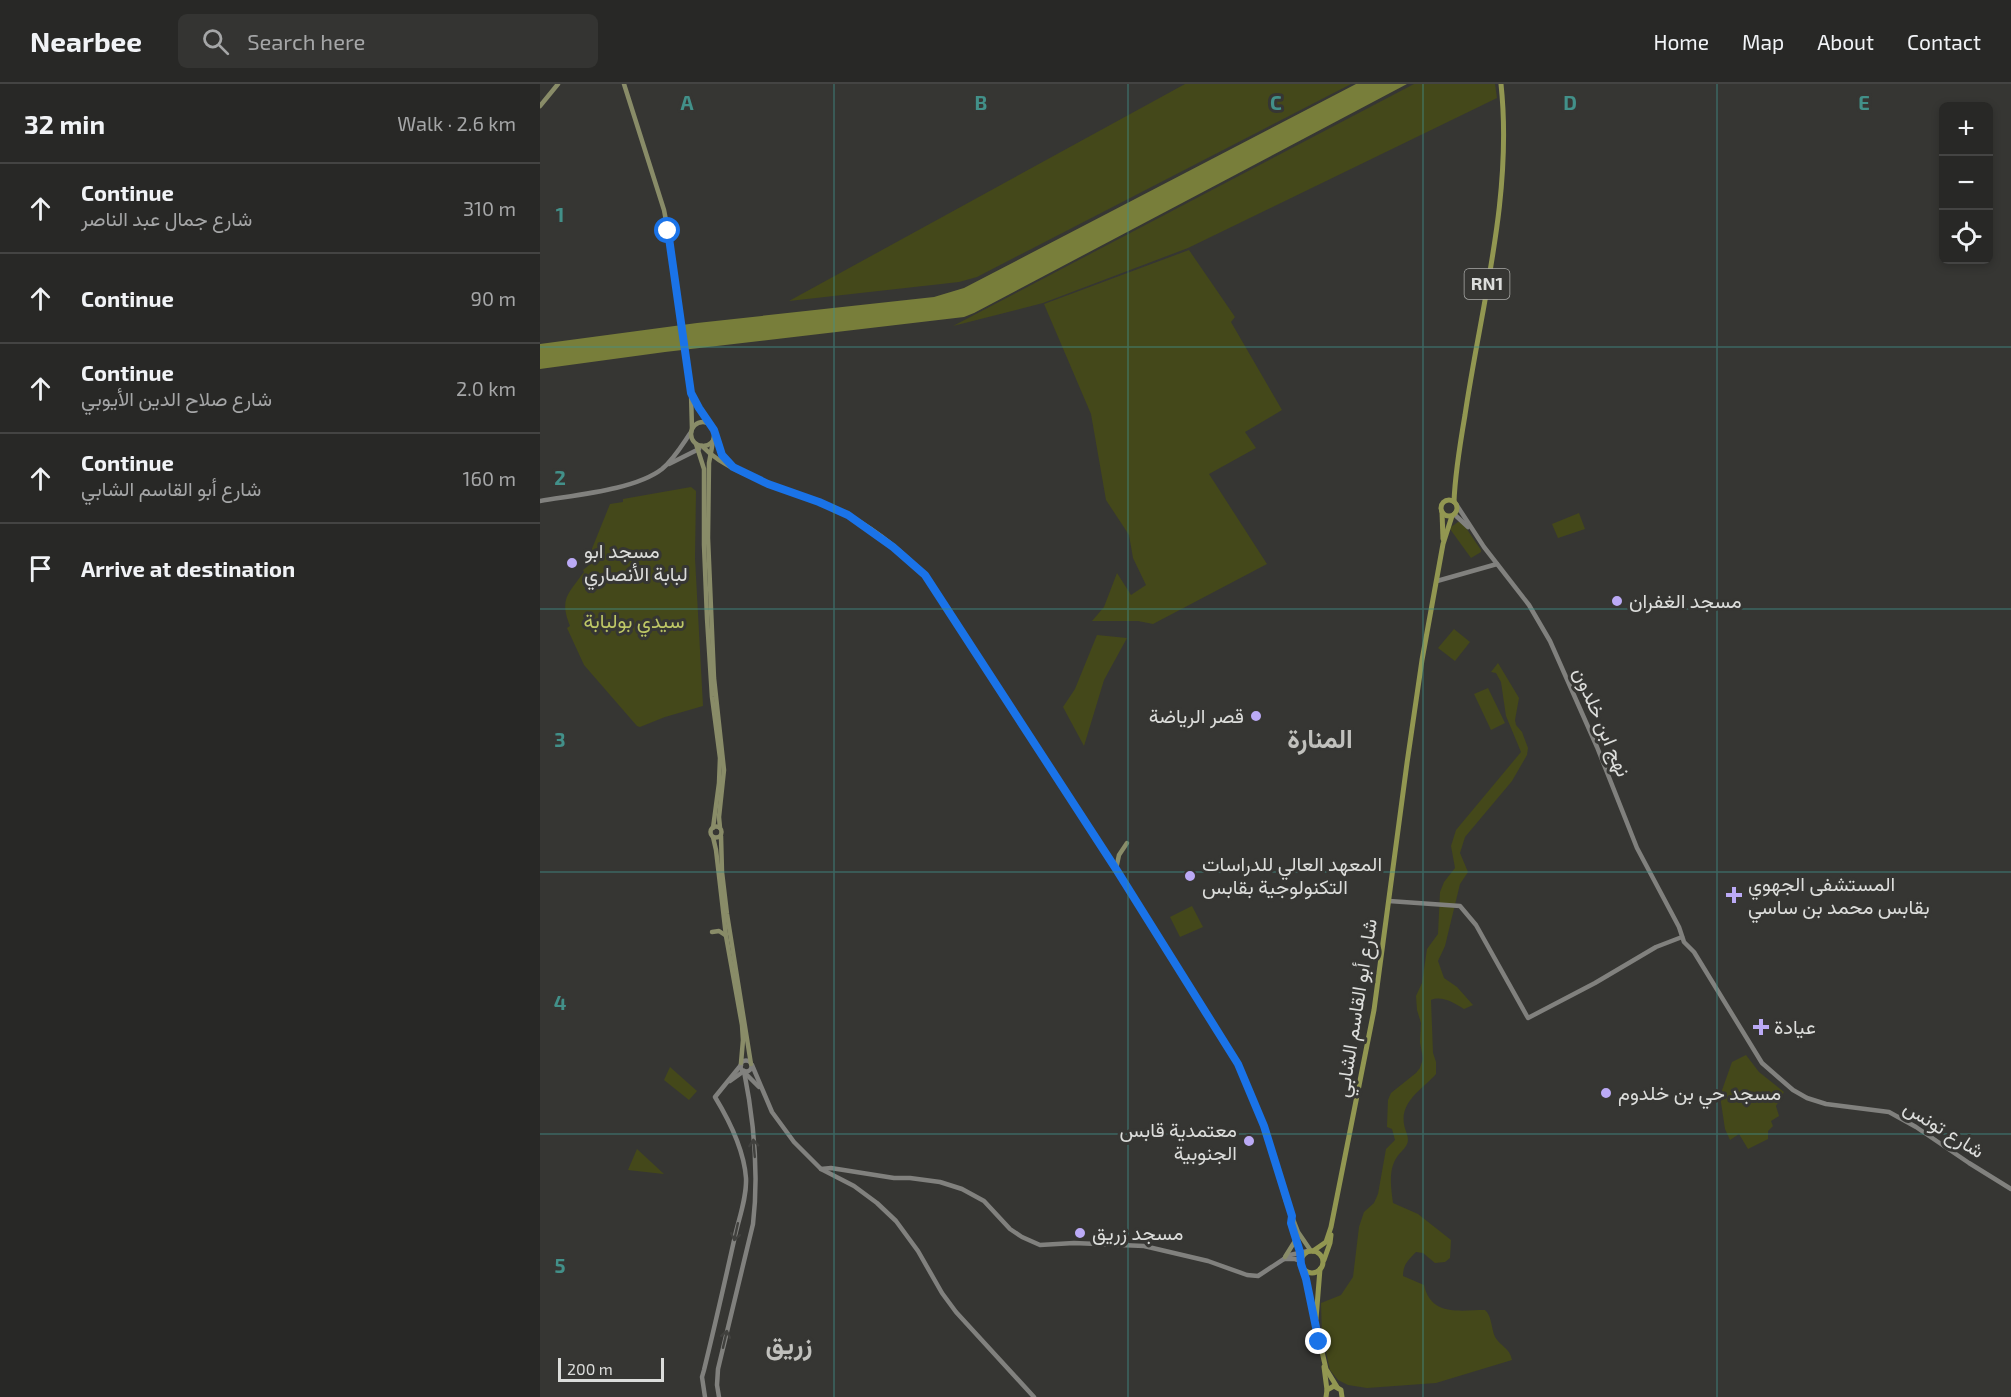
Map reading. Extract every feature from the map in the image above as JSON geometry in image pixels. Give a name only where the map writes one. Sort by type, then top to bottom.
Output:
[{"type":"main road","points":[[540,106],[558,84]]},
{"type":"main road","points":[[624,84],[664,210],[691,393],[693,440],[699,447],[733,467],[768,484],[848,515],[893,547],[925,575],[1116,869],[1238,1064],[1264,1126],[1300,1237],[1311,1251],[1320,1254],[1323,1262]]},
{"type":"main road","name":"RN1","points":[[1453,515],[1457,509],[1455,482],[1503,182],[1504,130],[1501,84]]},
{"type":"main road","points":[[691,393],[709,423],[722,455],[733,467]]},
{"type":"main road","points":[[691,431],[699,423],[709,423]]},
{"type":"main road","points":[[699,447],[708,444],[715,435]]},
{"type":"main road","points":[[715,435],[708,489],[708,538],[713,656],[724,770],[719,817],[722,872],[728,926],[751,1065]]},
{"type":"main road","points":[[699,447],[704,469],[708,639],[712,697],[720,758],[719,783],[711,833],[716,850],[726,936],[742,1025],[741,1064]]},
{"type":"main road","name":"RN1","points":[[1442,512],[1441,505],[1447,500],[1455,482]]},
{"type":"main road","points":[[1447,500],[1455,503]]},
{"type":"main road","points":[[1442,512],[1446,516],[1453,515]]},
{"type":"main road","name":"شارع أبو القاسم الشابي","points":[[1442,512],[1443,544]]},
{"type":"main road","name":"شارع أبو القاسم الشابي","points":[[1311,1251],[1326,1242],[1331,1227],[1374,1010],[1413,721],[1443,544],[1453,515]]},
{"type":"main road","points":[[712,828],[720,828]]},
{"type":"main road","points":[[713,837],[721,836]]},
{"type":"main road","points":[[1116,869],[1119,855],[1127,843]]},
{"type":"main road","points":[[712,932],[722,931],[726,936]]},
{"type":"main road","points":[[1292,1216],[1291,1223],[1301,1260]]},
{"type":"main road","name":"شارع أبو القاسم الشابي","points":[[1323,1262],[1330,1243],[1331,1227]]},
{"type":"main road","points":[[1285,1257],[1294,1244],[1295,1238]]},
{"type":"main road","name":"RN1","points":[[1311,1251],[1301,1260],[1324,1363],[1326,1395]]},
{"type":"main road","name":"RN1","points":[[1317,1330],[1317,1294],[1323,1262]]},
{"type":"main road","points":[[1303,1269],[1312,1273],[1320,1269]]},
{"type":"main road","points":[[1312,1308],[1317,1294]]},
{"type":"main road","name":"RN1","points":[[1324,1363],[1329,1376],[1341,1390],[1342,1397]]},
{"type":"main road","name":"RN1","points":[[1326,1395],[1332,1387],[1337,1387]]},
{"type":"street","points":[[666,465],[678,452],[691,431]]},
{"type":"street","points":[[540,501],[639,481],[699,447]]},
{"type":"street","points":[[1455,503],[1473,531]]},
{"type":"street","points":[[1453,515],[1473,531]]},
{"type":"street","name":"نهج ابن خلدون","points":[[1473,531],[1529,605],[1551,641],[1597,747],[1637,848],[1683,939]]},
{"type":"street","points":[[1437,581],[1497,564]]},
{"type":"street","points":[[1389,901],[1460,906],[1476,925],[1528,1018],[1656,946],[1675,940],[1679,945],[1683,939]]},
{"type":"street","name":"شارع تونس","points":[[1683,939],[1691,948],[1762,1063],[1793,1090],[1807,1098],[1826,1104],[1889,1112],[2011,1189]]},
{"type":"street","points":[[705,1397],[702,1377],[726,1281],[746,1183],[744,1164],[738,1147],[724,1111],[715,1097],[741,1064],[747,1061],[751,1065],[771,1112],[803,1153],[821,1169],[854,1186],[896,1221],[918,1251],[949,1303],[1034,1397]]},
{"type":"street","points":[[719,1397],[718,1369],[755,1209],[756,1166],[751,1108],[741,1064]]},
{"type":"street","points":[[728,1082],[744,1071],[750,1070],[751,1065]]},
{"type":"street","points":[[744,1071],[759,1087]]},
{"type":"street","points":[[821,1169],[831,1168],[946,1183],[984,1201],[1010,1229],[1040,1245],[1144,1246],[1208,1261],[1247,1275],[1258,1276],[1285,1257],[1311,1251]]},
{"type":"street","points":[[1279,1262],[1290,1258],[1301,1260]]},
{"type":"green space","points":[[1185,84],[1351,84],[977,277],[959,282],[789,301]]},
{"type":"green space","points":[[1414,84],[1495,84],[1497,98],[1188,248],[1043,303],[953,326]]},
{"type":"green space","points":[[1189,250],[1235,317],[1231,322],[1282,410],[1245,432],[1256,448],[1209,474],[1267,564],[1153,624],[1138,621],[1092,621],[1104,607],[1117,573],[1131,595],[1146,585],[1133,558],[1129,535],[1106,500],[1091,414],[1044,304]]},
{"type":"green space","name":"سيدي بولبابة","points":[[691,487],[696,491],[695,558],[703,706],[640,727],[584,665],[567,628],[570,626],[565,603],[584,572],[583,570],[588,566],[587,561],[610,504],[623,502],[623,499]]},
{"type":"green space","points":[[1579,513],[1585,529],[1558,538],[1552,524]]},
{"type":"green space","points":[[1458,522],[1462,522],[1481,550],[1471,558],[1450,529]]},
{"type":"green space","points":[[1454,629],[1470,642],[1455,661],[1438,648]]},
{"type":"green space","points":[[1097,635],[1127,638],[1104,680],[1084,746],[1063,707],[1075,689]]},
{"type":"green space","points":[[1498,663],[1519,698],[1515,720],[1528,748],[1527,755],[1512,781],[1465,837],[1460,853],[1468,872],[1460,884],[1445,946],[1438,961],[1444,978],[1457,987],[1473,1005],[1464,1009],[1443,999],[1431,1000],[1436,1074],[1414,1096],[1406,1108],[1404,1124],[1407,1143],[1394,1162],[1391,1179],[1393,1203],[1418,1214],[1451,1240],[1450,1258],[1445,1262],[1435,1263],[1423,1253],[1416,1252],[1406,1263],[1403,1276],[1424,1285],[1433,1302],[1440,1307],[1457,1311],[1485,1310],[1495,1337],[1512,1360],[1436,1383],[1367,1388],[1348,1385],[1338,1380],[1330,1370],[1322,1335],[1321,1303],[1341,1295],[1353,1277],[1359,1227],[1364,1212],[1374,1203],[1378,1194],[1386,1149],[1395,1140],[1392,1129],[1387,1127],[1388,1100],[1391,1093],[1416,1073],[1423,1059],[1420,1042],[1421,1023],[1416,996],[1422,983],[1427,949],[1438,934],[1440,892],[1444,882],[1455,868],[1451,846],[1456,830],[1521,752],[1506,716],[1501,682],[1496,673],[1491,672]]},
{"type":"green space","points":[[1488,688],[1505,723],[1491,730],[1474,694]]},
{"type":"green space","points":[[1192,906],[1203,927],[1180,937],[1170,917]]},
{"type":"green space","points":[[1746,1055],[1759,1072],[1784,1092],[1776,1106],[1779,1116],[1771,1121],[1773,1126],[1768,1131],[1768,1139],[1748,1149],[1739,1134],[1730,1140],[1725,1129],[1720,1096],[1732,1062]]},
{"type":"green space","points":[[670,1067],[697,1091],[689,1100],[664,1080]]},
{"type":"green space","points":[[637,1149],[664,1174],[628,1170]]},
{"type":"shaded area","points":[[1356,84],[1407,84],[964,317],[540,369],[540,344],[697,323],[934,297],[964,288]]},
{"type":"place","name":"مسجد ابو لبابة الأنصاري","points":[[572,563]]},
{"type":"place","name":"مسجد الغفران","points":[[1617,601]]},
{"type":"place","name":"قصر الرياضة","points":[[1256,716]]},
{"type":"place","name":"المعهد العالي للدراسات التكنولوجية بقابس","points":[[1190,876]]},
{"type":"place","name":"المستشفى الجهوي بقابس محمد بن ساسي","points":[[1734,895]]},
{"type":"place","name":"عيادة","points":[[1761,1027]]},
{"type":"place","name":"مسجد حي بن خلدوم","points":[[1606,1093]]},
{"type":"place","name":"معتمدية قابس الجنوبية","points":[[1249,1141]]},
{"type":"place","name":"مسجد زريق","points":[[1080,1233]]},
{"type":"district","name":"المنارة","points":[[1320,739]]},
{"type":"district","name":"زريق","points":[[789,1345]]},
{"type":"route","points":[[668,231],[691,393],[714,430],[722,455],[733,467],[768,484],[819,502],[865,525],[910,560],[925,575],[1116,869],[1238,1064],[1264,1126],[1292,1216],[1291,1223],[1300,1252],[1319,1342]]}]
